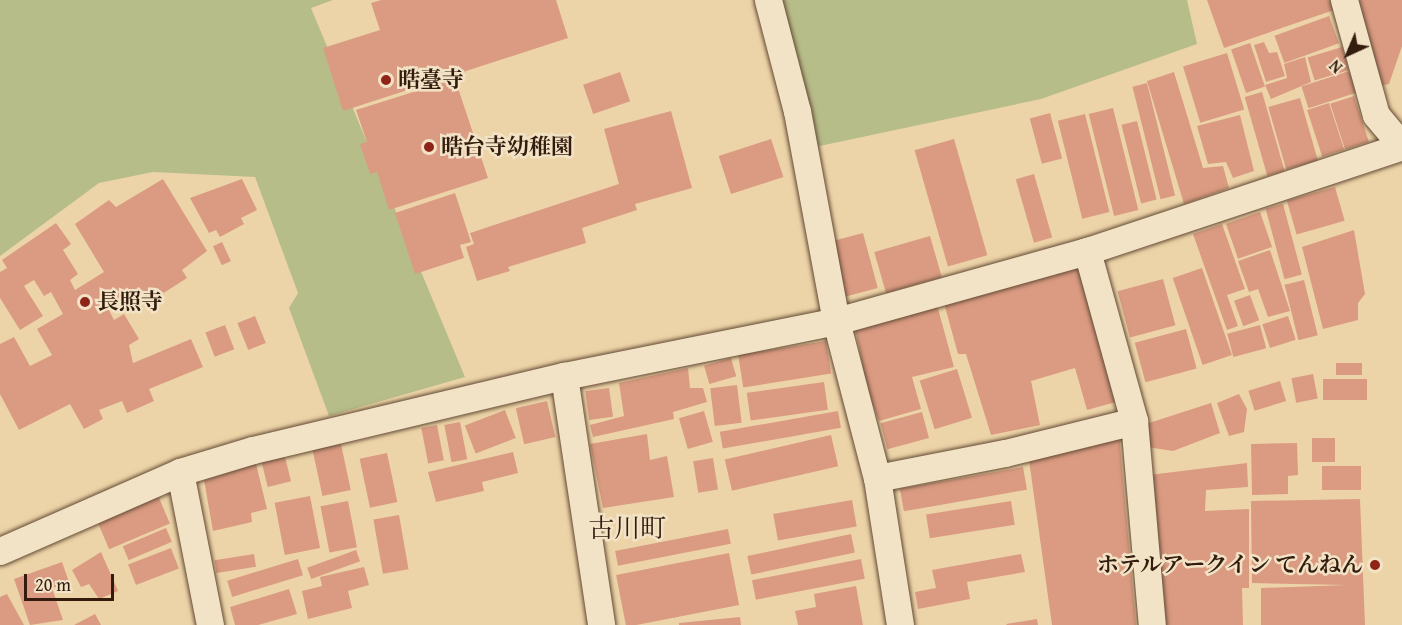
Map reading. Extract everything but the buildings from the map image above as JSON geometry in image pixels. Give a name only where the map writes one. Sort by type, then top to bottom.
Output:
[{"type":"street","points":[[768,0],[796,111],[836,321],[877,478],[900,625]]},
{"type":"street","points":[[0,551],[180,472],[253,450],[564,376],[836,321],[1087,251],[1402,146],[1376,116],[1344,0]]},
{"type":"street","points":[[1087,251],[1134,421],[1152,625]]},
{"type":"street","points":[[564,376],[601,625]]},
{"type":"street","points":[[877,478],[1005,453],[1134,421]]},
{"type":"street","points":[[180,472],[210,625]]},
{"type":"green space","points":[[0,0],[333,0],[311,8],[465,377],[329,416],[289,308],[298,293],[255,177],[153,172],[99,183],[0,256]]},
{"type":"green space","points":[[779,0],[1187,0],[1197,44],[1041,99],[815,147]]},
{"type":"place","name":"晧臺寺","points":[[386,80]]},
{"type":"place","name":"晧台寺幼稚園","points":[[429,147]]},
{"type":"place","name":"長照寺","points":[[85,302]]},
{"type":"place","name":"ホテルアークイン てんねん","points":[[1375,565]]},
{"type":"district","name":"古川町","points":[[627,528]]}]
